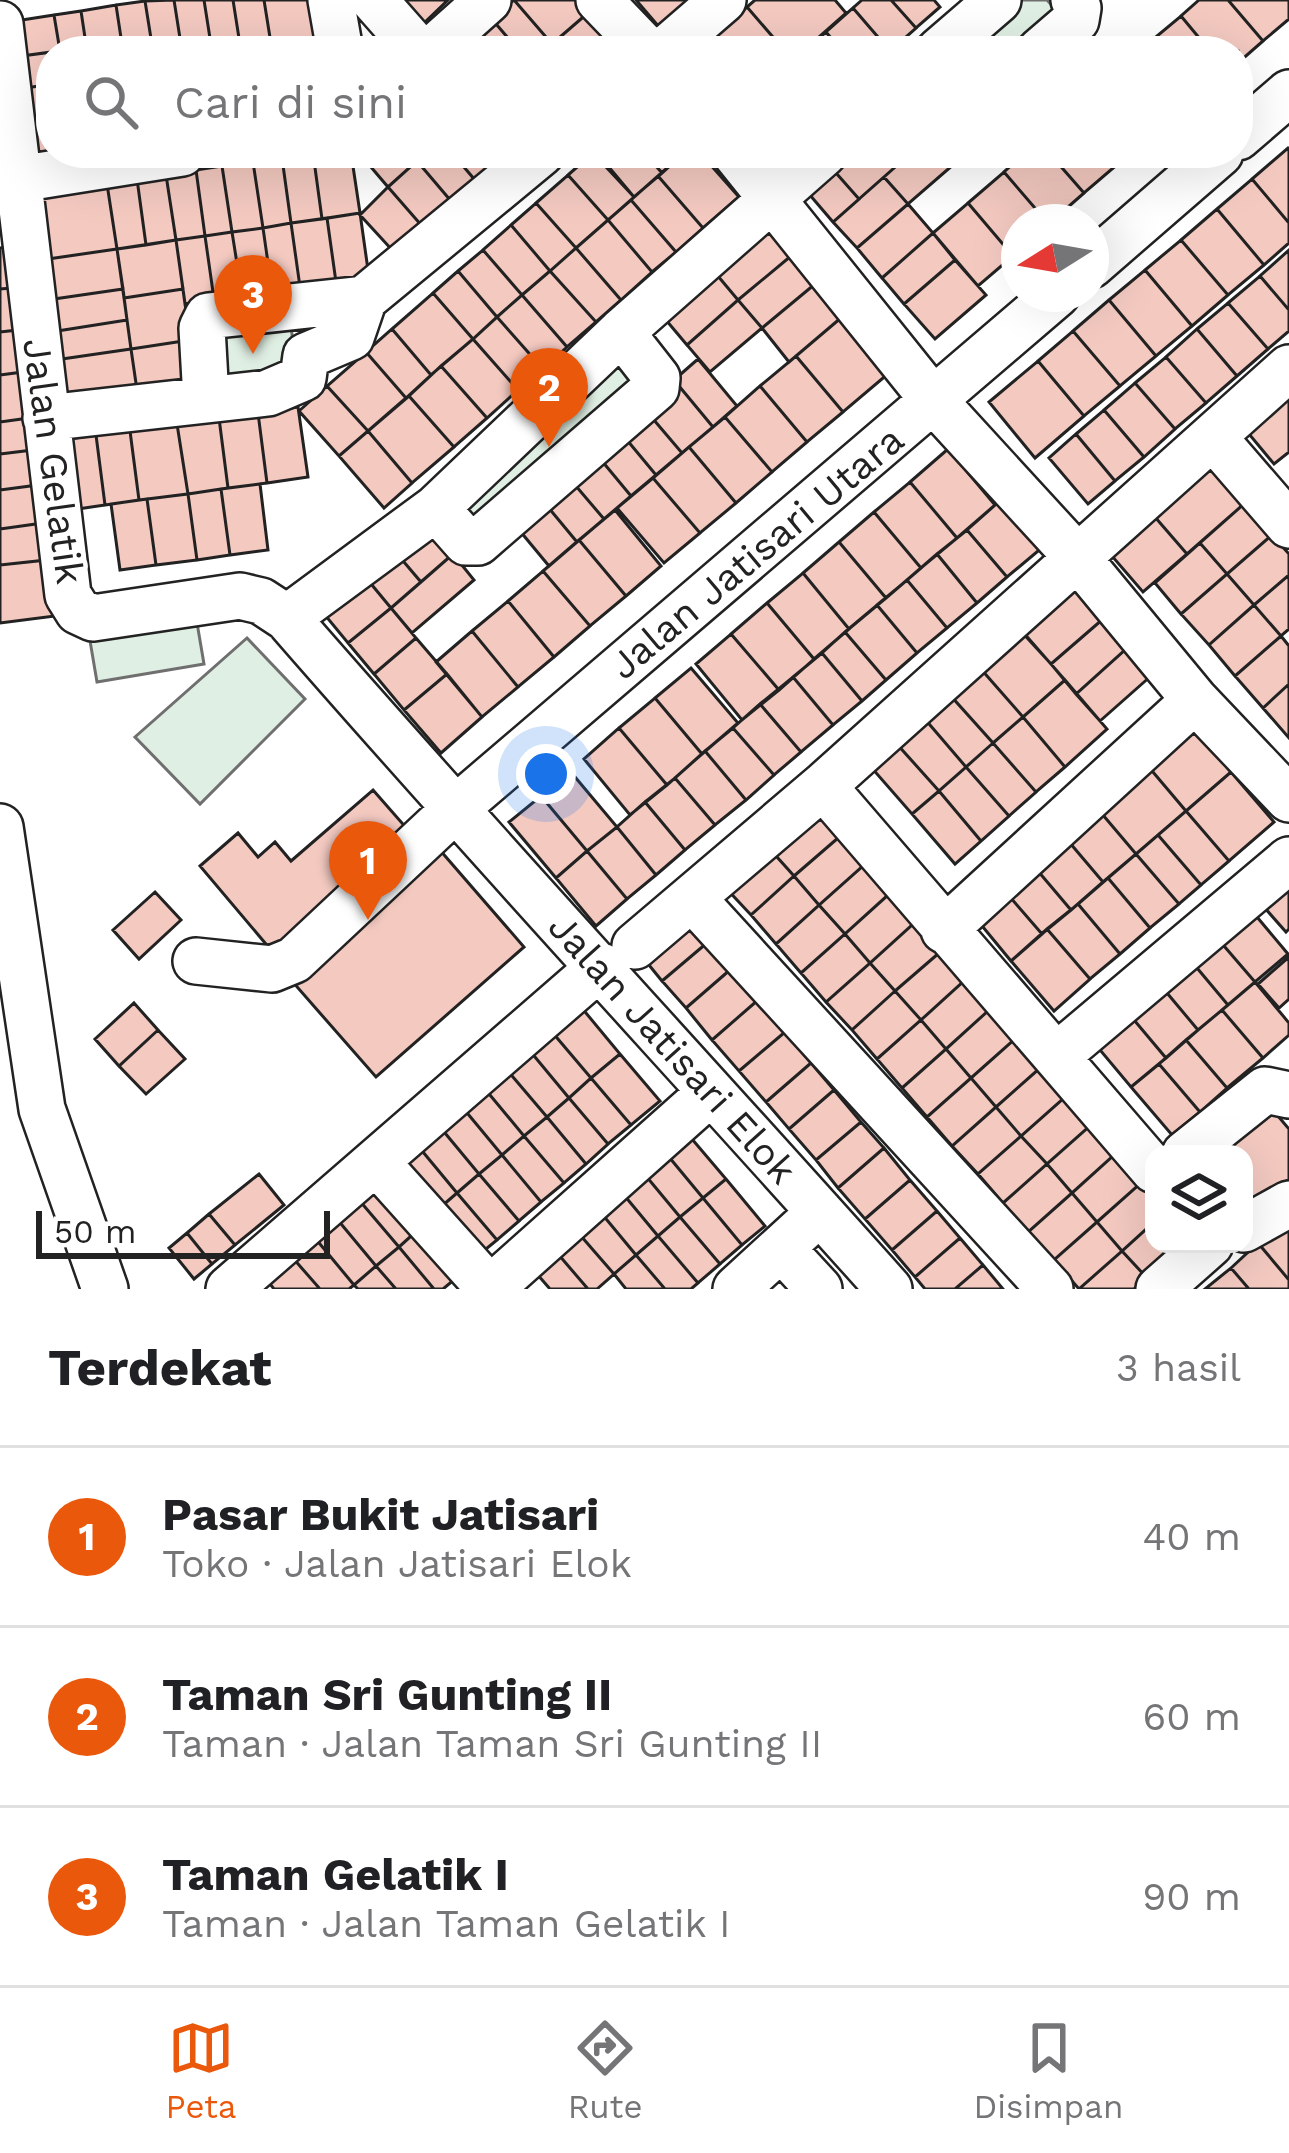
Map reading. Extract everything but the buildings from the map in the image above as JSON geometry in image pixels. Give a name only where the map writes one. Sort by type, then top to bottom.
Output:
[{"type":"street","points":[[0,4],[21,0]]},
{"type":"street","points":[[331,0],[337,36]]},
{"type":"street","points":[[374,0],[406,36]]},
{"type":"street","points":[[448,36],[488,0]]},
{"type":"street","points":[[598,0],[633,36]]},
{"type":"street","points":[[681,36],[723,0]]},
{"type":"street","points":[[956,36],[998,0]]},
{"type":"street","points":[[1057,36],[1076,20],[1074,0]]},
{"type":"street","name":"Jalan Gelatik","points":[[0,24],[68,595],[78,610],[93,618],[240,596],[261,601],[287,618]]},
{"type":"street","points":[[1253,124],[1289,93]]},
{"type":"street","points":[[20,178],[85,168]]},
{"type":"street","points":[[46,418],[268,393],[304,378],[306,356],[350,337],[364,299],[523,168]]},
{"type":"street","points":[[747,168],[934,401],[1077,557],[1195,700],[1289,800]]},
{"type":"street","points":[[287,618],[436,508],[622,332],[807,168]]},
{"type":"street","points":[[1109,249],[1203,168]]},
{"type":"street","points":[[206,399],[202,328],[208,316],[364,299]]},
{"type":"street","name":"Jalan Jatisari Utara","points":[[196,961],[283,968],[454,810],[1036,312]]},
{"type":"street","points":[[436,508],[466,542],[478,542],[656,388],[657,378],[622,332]]},
{"type":"street","points":[[230,1289],[823,786],[1289,368]]},
{"type":"street","points":[[1213,437],[1289,525]]},
{"type":"street","name":"Jalan Jatisari Elok","points":[[287,618],[454,810],[618,956],[711,1092],[890,1289]]},
{"type":"street","points":[[944,930],[1195,700]]},
{"type":"street","points":[[823,786],[1145,1159]]},
{"type":"street","points":[[0,827],[10,980],[42,1109],[105,1289]]},
{"type":"street","points":[[1058,1055],[1289,860]]},
{"type":"street","points":[[692,898],[1049,1289]]},
{"type":"street","points":[[1196,1145],[1264,1090],[1289,1096]]},
{"type":"street","points":[[378,1164],[490,1289],[711,1092]]},
{"type":"street","points":[[1253,1223],[1289,1204]]},
{"type":"street","points":[[736,1289],[820,1212]]},
{"type":"street","name":"Jalan Jatisari Elok","points":[[783,1250],[818,1289]]},
{"type":"street","points":[[1159,1289],[1200,1253]]},
{"type":"green space","points":[[1018,0],[1047,0],[1065,20],[1047,36],[978,36]]},
{"type":"green space","points":[[291,327],[297,370],[216,382],[210,339]]},
{"type":"green space","points":[[625,356],[652,388],[473,539],[447,507]]},
{"type":"green space","points":[[195,611],[204,664],[97,682],[88,629]]},
{"type":"green space","points":[[247,638],[305,699],[200,804],[135,737]]},
{"type":"place","name":"Taman Gelatik I","points":[[253,354]]},
{"type":"place","name":"Taman Sri Gunting II","points":[[549,447]]},
{"type":"place","name":"Pasar Bukit Jatisari","points":[[368,920]]}]
